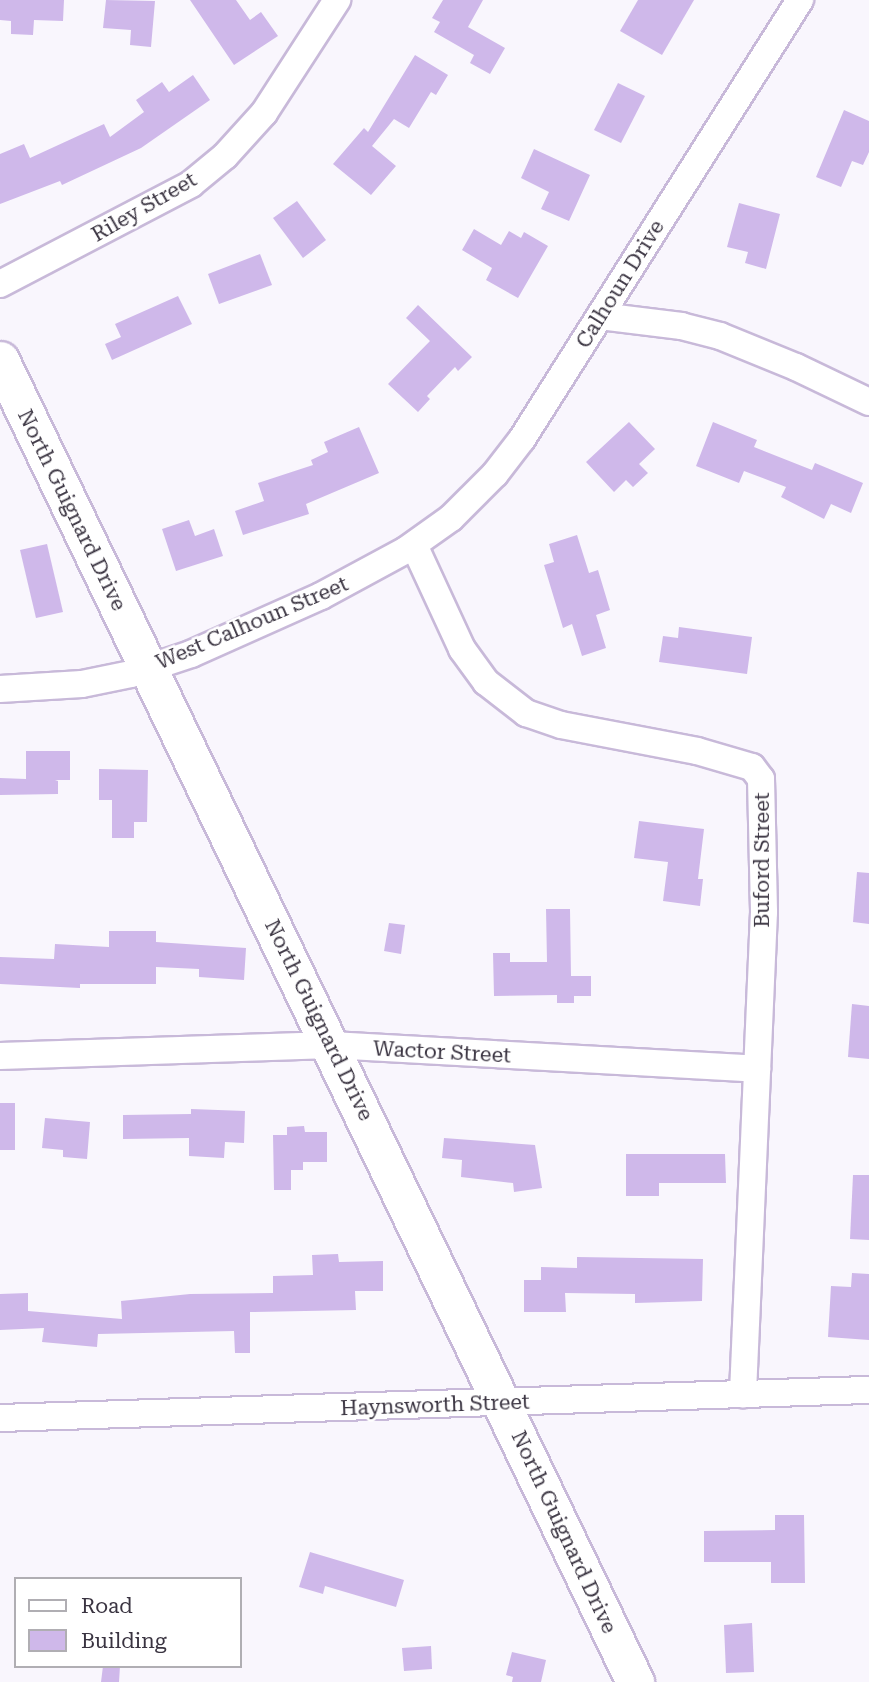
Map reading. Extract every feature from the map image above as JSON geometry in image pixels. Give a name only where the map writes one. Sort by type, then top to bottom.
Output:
[{"type":"highway","name":"North Guignard Drive","points":[[0,360],[635,1682]]},
{"type":"street","name":"Riley Street","points":[[0,285],[191,184],[225,156],[264,113],[337,0]]},
{"type":"street","name":"Calhoun Drive","points":[[414,545],[451,518],[495,474],[522,439],[800,0]]},
{"type":"street","points":[[600,316],[681,326],[720,336],[796,367],[869,402]]},
{"type":"street","name":"West Calhoun Street","points":[[0,689],[82,684],[149,668],[191,654],[321,596],[414,545]]},
{"type":"street","name":"Buford Street","points":[[414,545],[468,658],[501,696],[526,713],[561,726],[708,754],[752,767],[761,779],[764,912],[743,1395]]},
{"type":"street","name":"Wactor Street","points":[[0,1056],[331,1045],[757,1069]]},
{"type":"street","name":"Haynsworth Street","points":[[0,1418],[869,1390]]},
{"type":"building","points":[[0,0],[64,0],[63,21],[34,20],[33,35],[11,34],[11,21],[0,20]]},
{"type":"building","points":[[106,0],[155,1],[151,47],[130,45],[131,30],[103,28]]},
{"type":"building","points":[[190,0],[236,0],[250,20],[261,12],[278,36],[234,65]]},
{"type":"building","points":[[443,0],[483,0],[468,27],[505,48],[490,74],[470,63],[474,55],[434,32],[440,22],[432,18]]},
{"type":"building","points":[[638,0],[694,0],[662,55],[620,31]]},
{"type":"building","points":[[415,55],[448,75],[436,95],[431,92],[409,128],[394,119],[372,146],[396,166],[371,195],[333,164],[364,128],[368,132]]},
{"type":"building","points":[[193,75],[210,100],[141,148],[62,185],[60,181],[0,204],[0,154],[24,144],[30,158],[104,124],[110,137],[144,112],[136,100],[162,82],[169,92]]},
{"type":"building","points":[[618,83],[645,96],[621,143],[594,130]]},
{"type":"building","points":[[844,110],[869,121],[869,152],[863,165],[852,161],[841,187],[816,177]]},
{"type":"building","points":[[534,149],[590,175],[569,221],[541,209],[549,192],[521,178]]},
{"type":"building","points":[[297,201],[326,240],[303,258],[273,218]]},
{"type":"building","points":[[739,203],[780,214],[766,269],[745,263],[748,252],[727,247]]},
{"type":"building","points":[[474,229],[501,245],[509,231],[521,238],[524,232],[548,246],[518,298],[486,280],[492,268],[462,250]]},
{"type":"building","points":[[260,254],[272,285],[219,304],[208,274]]},
{"type":"building","points":[[178,296],[192,324],[112,360],[105,344],[121,337],[115,324]]},
{"type":"building","points":[[418,305],[472,357],[458,371],[455,367],[427,396],[430,399],[418,412],[388,384],[430,341],[406,318]]},
{"type":"building","points":[[629,422],[655,449],[639,464],[648,473],[633,487],[626,480],[614,492],[586,462]]},
{"type":"building","points":[[713,422],[757,440],[754,447],[812,470],[815,463],[863,483],[851,513],[831,504],[824,519],[781,497],[786,487],[744,471],[739,483],[696,466]]},
{"type":"building","points":[[359,427],[379,473],[306,504],[309,514],[243,535],[235,511],[264,501],[258,483],[313,465],[311,460],[328,452],[324,442]]},
{"type":"building","points":[[189,520],[195,536],[214,529],[223,556],[176,571],[162,529]]},
{"type":"building","points":[[577,535],[589,573],[598,570],[610,610],[596,615],[606,648],[582,656],[572,624],[563,628],[544,565],[554,562],[549,544]]},
{"type":"building","points":[[47,544],[63,612],[36,618],[20,550]]},
{"type":"building","points":[[679,627],[752,637],[747,674],[659,662],[663,636],[678,638]]},
{"type":"building","points":[[26,751],[70,751],[70,780],[55,780],[58,781],[58,794],[0,795],[0,778],[26,779]]},
{"type":"building","points":[[99,769],[148,770],[147,822],[134,822],[134,838],[112,838],[112,800],[99,800]]},
{"type":"building","points":[[639,821],[704,829],[698,879],[703,879],[700,906],[663,901],[668,862],[634,858]]},
{"type":"building","points":[[857,872],[869,873],[869,924],[853,922]]},
{"type":"building","points":[[546,909],[570,909],[571,976],[591,976],[591,996],[574,996],[574,1003],[557,1003],[557,995],[494,996],[493,953],[510,953],[510,962],[547,962]]},
{"type":"building","points":[[389,923],[405,925],[401,954],[384,951]]},
{"type":"building","points":[[109,931],[156,931],[156,942],[246,948],[244,980],[199,977],[199,969],[156,967],[156,984],[80,984],[80,988],[0,984],[0,957],[54,959],[55,944],[109,947]]},
{"type":"building","points":[[852,1004],[869,1006],[869,1059],[848,1057]]},
{"type":"building","points":[[0,1103],[15,1103],[15,1150],[0,1150]]},
{"type":"building","points":[[191,1109],[245,1111],[244,1143],[225,1142],[224,1158],[189,1156],[189,1138],[123,1139],[123,1115],[191,1114]]},
{"type":"building","points":[[45,1118],[90,1122],[87,1159],[63,1157],[63,1150],[42,1148]]},
{"type":"building","points":[[304,1126],[305,1132],[327,1132],[327,1162],[303,1162],[303,1170],[291,1170],[291,1190],[274,1190],[273,1135],[287,1135],[287,1127]]},
{"type":"building","points":[[444,1138],[535,1145],[542,1188],[514,1192],[513,1183],[461,1177],[462,1160],[442,1158]]},
{"type":"building","points":[[626,1154],[725,1154],[726,1183],[659,1183],[659,1196],[626,1196]]},
{"type":"building","points":[[853,1175],[869,1175],[869,1240],[850,1239]]},
{"type":"building","points":[[338,1254],[339,1262],[383,1261],[383,1291],[355,1291],[356,1310],[250,1312],[250,1353],[235,1353],[234,1331],[98,1334],[97,1347],[42,1342],[44,1328],[0,1330],[0,1294],[28,1293],[28,1311],[122,1319],[121,1301],[190,1294],[273,1293],[273,1276],[313,1275],[312,1255]]},
{"type":"building","points":[[577,1257],[703,1259],[702,1301],[635,1303],[635,1294],[565,1293],[566,1312],[524,1312],[524,1280],[541,1280],[541,1267],[577,1268]]},
{"type":"building","points":[[852,1273],[869,1274],[869,1340],[828,1337],[831,1286],[851,1287]]},
{"type":"building","points":[[775,1515],[804,1515],[805,1583],[771,1583],[771,1562],[704,1562],[704,1531],[775,1530]]},
{"type":"building","points":[[310,1552],[404,1580],[396,1607],[325,1586],[323,1594],[299,1587]]},
{"type":"building","points":[[752,1623],[754,1672],[726,1673],[724,1625]]},
{"type":"building","points":[[431,1646],[432,1669],[404,1671],[402,1648]]},
{"type":"building","points":[[512,1652],[546,1660],[541,1682],[512,1682],[513,1677],[506,1675]]},
{"type":"building","points":[[103,1668],[120,1668],[119,1682],[101,1682]]}]
